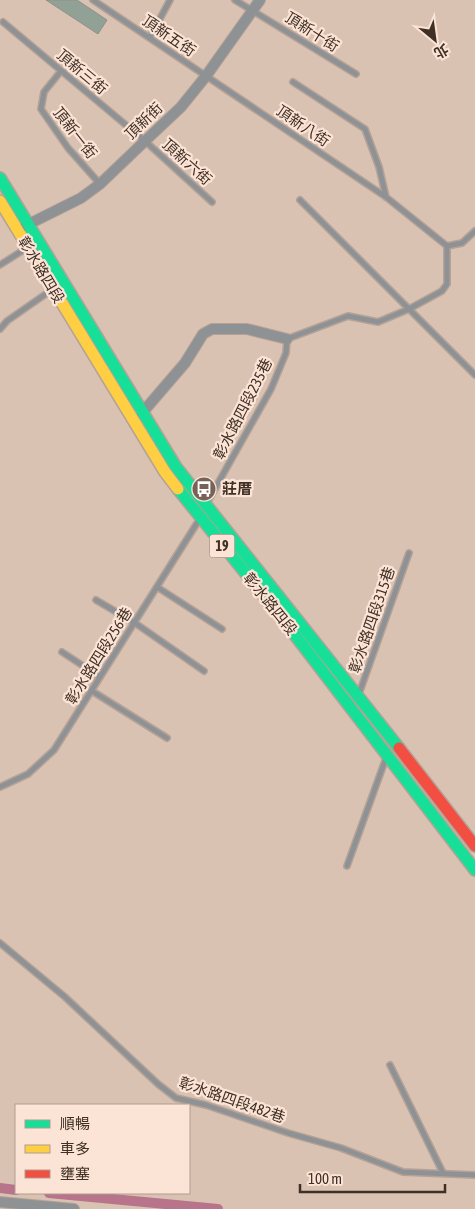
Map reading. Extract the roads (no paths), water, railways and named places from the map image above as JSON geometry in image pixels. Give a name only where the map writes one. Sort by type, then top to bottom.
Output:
[{"type":"main road","name":"彰水路四段","points":[[0,178],[176,467],[375,716],[475,846]]},
{"type":"main road","name":"彰水路四段","points":[[0,201],[166,472],[200,518],[288,626],[475,870]]},
{"type":"main road","points":[[363,724],[375,716]]},
{"type":"street","name":"頂新街","points":[[18,230],[81,198],[100,184],[181,107],[254,11],[260,0]]},
{"type":"street","points":[[142,413],[186,363],[203,334],[212,329],[247,329],[288,339]]},
{"type":"street","points":[[0,1202],[74,1209]]},
{"type":"lane","name":"頂新五街","points":[[93,0],[206,76]]},
{"type":"lane","points":[[150,37],[170,0]]},
{"type":"lane","name":"頂新十街","points":[[235,0],[356,74]]},
{"type":"lane","name":"頂新三街","points":[[3,22],[145,141]]},
{"type":"lane","name":"頂新一街","points":[[61,71],[44,92],[42,109],[68,148],[100,184]]},
{"type":"lane","name":"頂新八街","points":[[206,76],[386,198],[448,246]]},
{"type":"lane","points":[[293,82],[365,129],[379,166],[386,198]]},
{"type":"lane","name":"頂新六街","points":[[145,141],[212,202]]},
{"type":"lane","points":[[300,200],[475,375]]},
{"type":"lane","points":[[288,339],[348,316],[378,322],[409,309],[442,291],[447,284],[448,246],[462,243],[475,230]]},
{"type":"lane","points":[[0,265],[28,248]]},
{"type":"lane","points":[[0,329],[8,321],[53,290]]},
{"type":"lane","name":"彰水路四段235巷","points":[[200,518],[271,389],[286,352],[288,339]]},
{"type":"lane","name":"彰水路四段256巷","points":[[0,788],[28,774],[54,750],[200,518]]},
{"type":"lane","name":"彰水路四段315巷","points":[[358,696],[409,553]]},
{"type":"lane","points":[[157,586],[222,629]]},
{"type":"lane","points":[[96,600],[135,623],[204,671]]},
{"type":"lane","points":[[62,652],[100,677]]},
{"type":"lane","points":[[92,690],[167,738]]},
{"type":"lane","points":[[347,866],[387,755]]},
{"type":"lane","name":"彰水路四段482巷","points":[[0,943],[65,998],[158,1084],[176,1098],[206,1105],[288,1133],[341,1148],[404,1172],[475,1175]]},
{"type":"lane","points":[[390,1065],[444,1173]]},
{"type":"waterway","points":[[0,1188],[15,1190]]},
{"type":"waterway","points":[[60,1194],[218,1209]]},
{"type":"place","name":"莊厝","points":[[204,489]]}]
